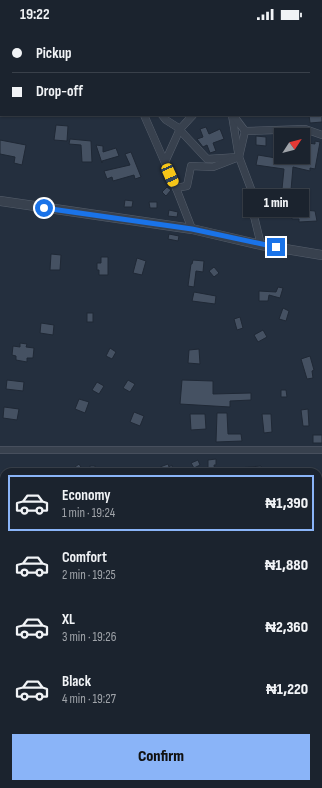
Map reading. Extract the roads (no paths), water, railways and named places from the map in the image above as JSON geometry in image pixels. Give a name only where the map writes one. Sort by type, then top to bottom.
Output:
[{"type":"street","points":[[144,116],[192,229]]},
{"type":"street","points":[[163,116],[166,120],[180,129],[207,159],[239,157]]},
{"type":"street","points":[[165,162],[180,129],[192,116]]},
{"type":"street","points":[[233,116],[239,157],[251,189],[254,216],[261,245]]},
{"type":"street","points":[[234,116],[245,131],[239,157]]},
{"type":"street","points":[[245,131],[305,130],[322,135]]},
{"type":"street","points":[[176,188],[187,186],[191,166],[212,167],[239,157]]},
{"type":"street","points":[[0,201],[192,229],[261,245],[322,255]]},
{"type":"street","points":[[0,450],[322,450]]}]
